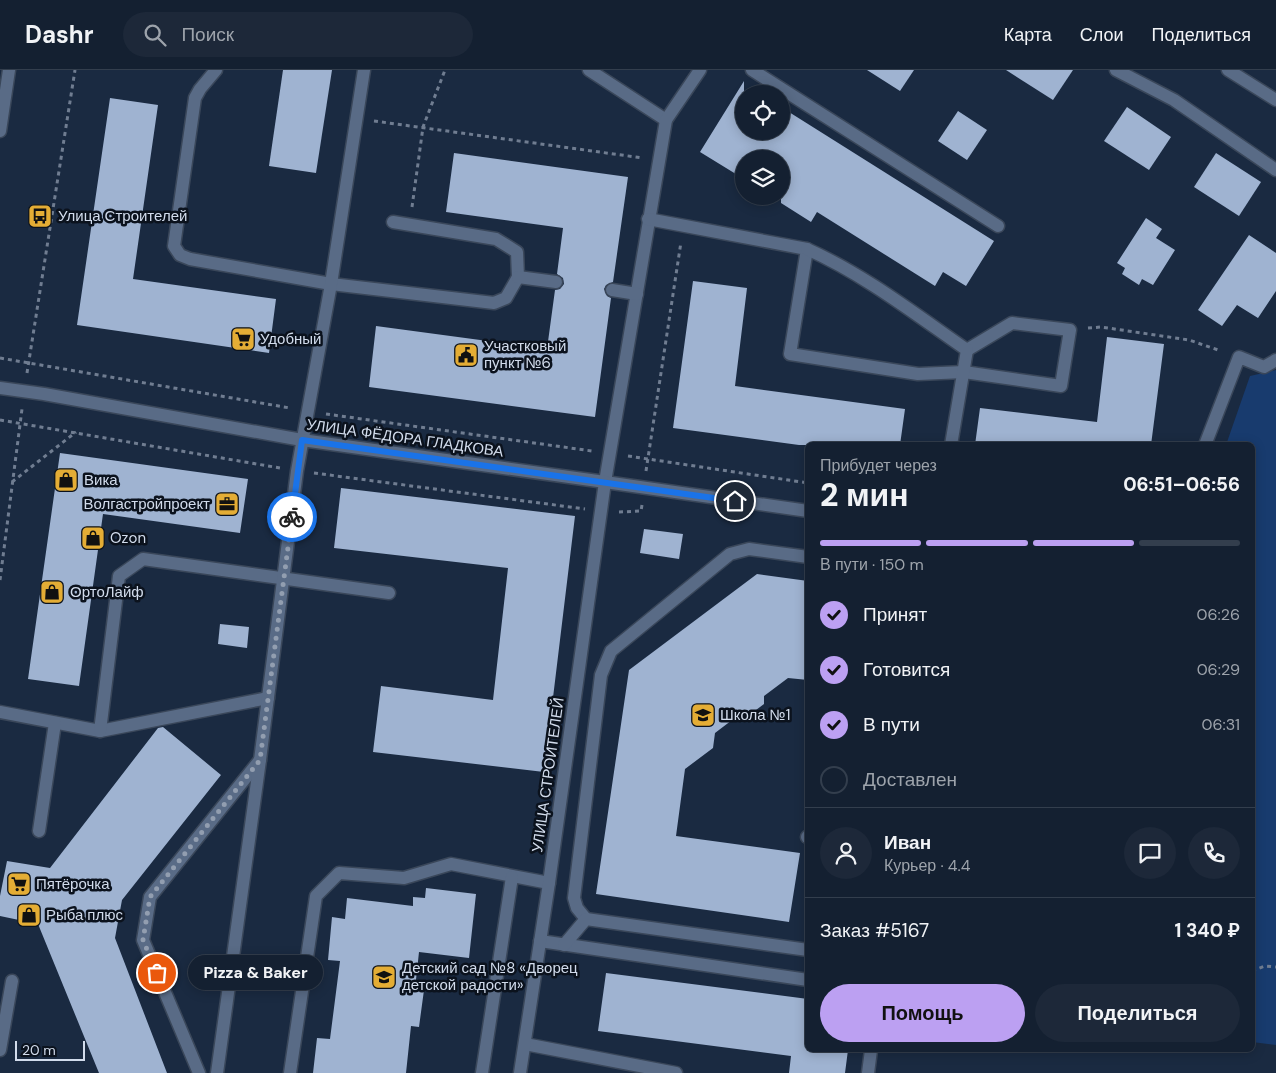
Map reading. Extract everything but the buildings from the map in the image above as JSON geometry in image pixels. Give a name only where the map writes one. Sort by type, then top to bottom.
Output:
[{"type":"street","points":[[0,131],[9,70]]},
{"type":"street","points":[[216,70],[195,98],[174,246],[180,255],[190,259],[331,284],[494,303],[506,298],[518,277],[517,252],[496,239],[393,222]]},
{"type":"street","points":[[217,1073],[302,440],[331,284],[364,70]]},
{"type":"street","points":[[589,70],[666,120],[700,70]]},
{"type":"street","points":[[752,70],[998,226]]},
{"type":"street","points":[[1116,70],[1174,100],[1276,170]]},
{"type":"street","points":[[1228,70],[1276,100]]},
{"type":"street","name":"УЛИЦА СТРОИТЕЛЕЙ","points":[[520,1073],[549,883],[605,482],[666,120]]},
{"type":"street","points":[[648,219],[807,249],[830,259],[867,281],[967,350]]},
{"type":"street","points":[[807,249],[790,354],[918,374],[964,372],[1061,386],[1070,330],[1012,323],[967,350]]},
{"type":"street","points":[[518,277],[556,282]]},
{"type":"street","points":[[612,290],[636,294]]},
{"type":"street","points":[[952,442],[967,350]]},
{"type":"street","points":[[1206,442],[1239,357],[1264,367],[1276,360]]},
{"type":"street","name":"УЛИЦА ФЁДОРА ГЛАДКОВА","points":[[0,388],[302,440],[805,511]]},
{"type":"street","points":[[805,557],[749,549],[730,554],[611,651],[601,675],[574,898],[577,908],[586,919],[805,950]]},
{"type":"street","points":[[100,731],[119,576],[143,559],[389,594]]},
{"type":"street","points":[[0,712],[100,731],[268,698]]},
{"type":"street","points":[[39,832],[55,722]]},
{"type":"street","points":[[199,1073],[143,940],[150,897],[260,760]]},
{"type":"street","points":[[290,1073],[316,896],[339,873],[404,878],[450,864],[549,883]]},
{"type":"street","points":[[482,1073],[512,877]]},
{"type":"street","points":[[564,945],[586,919]]},
{"type":"street","points":[[540,941],[805,980]]},
{"type":"street","points":[[0,1050],[12,981]]},
{"type":"street","points":[[525,1044],[676,1073]]},
{"type":"street","points":[[868,1073],[872,1052]]},
{"type":"path","points":[[0,580],[24,391],[75,70]]},
{"type":"path","points":[[409,225],[423,127],[445,70]]},
{"type":"path","points":[[356,118],[658,160]]},
{"type":"path","points":[[646,476],[683,225]]},
{"type":"path","points":[[1070,330],[1101,327],[1189,340],[1239,357]]},
{"type":"path","points":[[0,420],[20,422]]},
{"type":"path","points":[[12,482],[76,432]]},
{"type":"path","points":[[626,456],[805,483]]},
{"type":"path","points":[[610,512],[641,511],[643,497]]},
{"type":"path","points":[[1255,970],[1265,966],[1276,967]]},
{"type":"shaded area","points":[[1276,370],[1276,1045],[1255,1042],[1255,442],[1227,442],[1250,376]]},
{"type":"way so far","points":[[157,973],[143,940],[150,897],[260,760],[292,517]]},
{"type":"place","name":"Улица Строителей","points":[[40,216]]},
{"type":"place","name":"Удобный","points":[[243,339]]},
{"type":"place","name":"Участковый пункт №6","points":[[466,355]]},
{"type":"place","name":"Вика","points":[[66,480]]},
{"type":"place","name":"Волгастройпроект","points":[[227,504]]},
{"type":"place","name":"Ozon","points":[[93,538]]},
{"type":"place","name":"ОртоЛайф","points":[[52,592]]},
{"type":"place","name":"Школа №1","points":[[703,715]]},
{"type":"place","name":"Пятёрочка","points":[[19,884]]},
{"type":"place","name":"Рыба плюс","points":[[29,915]]},
{"type":"place","name":"Pizza & Baker","points":[[157,973]]},
{"type":"place","name":"Детский сад №8 «Дворец детской радости»","points":[[384,977]]},
{"type":"route","points":[[292,517],[302,440],[735,501]]}]
